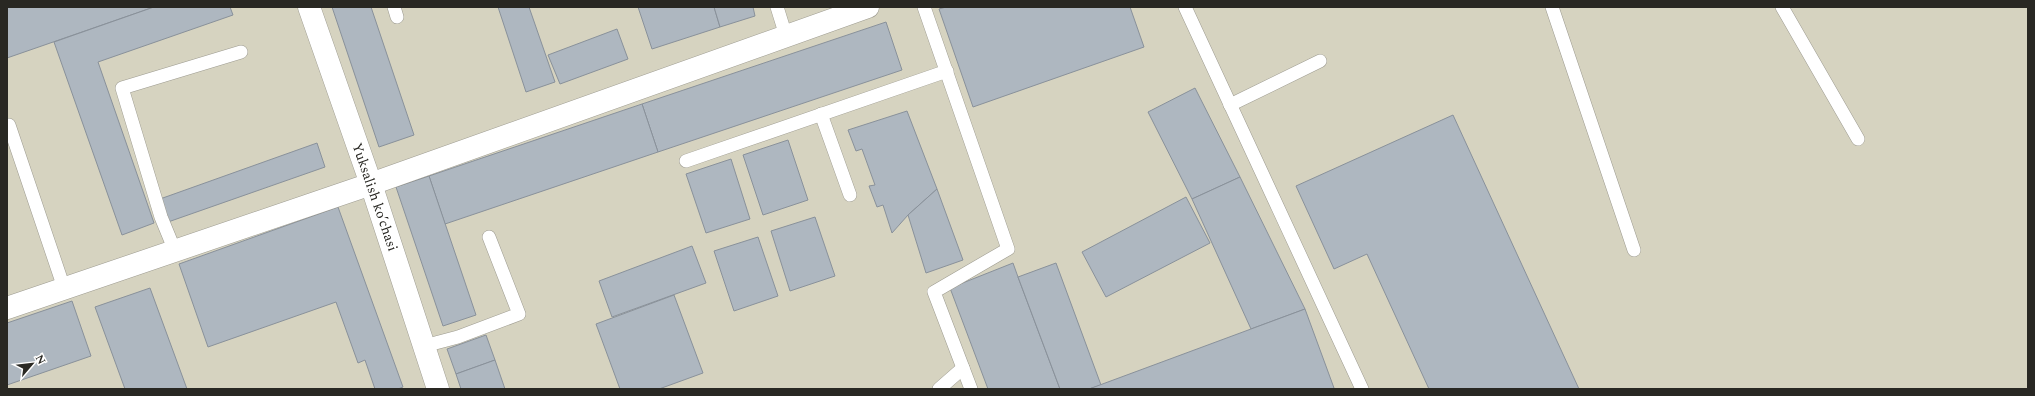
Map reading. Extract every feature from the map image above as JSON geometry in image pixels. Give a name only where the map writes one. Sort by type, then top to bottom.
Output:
[{"type":"street","name":"Yuksalish ko’chasi","points":[[309,7],[371,184],[438,389]]},
{"type":"street","points":[[7,308],[371,184],[868,7]]},
{"type":"lane","points":[[777,7],[786,36]]},
{"type":"lane","points":[[924,7],[1008,249],[934,292],[971,389]]},
{"type":"lane","points":[[1185,7],[1362,389]]},
{"type":"lane","points":[[1552,7],[1634,250]]},
{"type":"lane","points":[[1782,7],[1858,139]]},
{"type":"lane","points":[[175,251],[161,217],[122,88],[241,52]]},
{"type":"lane","points":[[1230,105],[1320,61]]},
{"type":"lane","points":[[686,161],[946,71]]},
{"type":"lane","points":[[821,114],[850,195]]},
{"type":"lane","points":[[9,125],[64,288]]},
{"type":"lane","points":[[424,346],[458,337],[519,314],[489,237]]},
{"type":"lane","points":[[939,389],[963,368]]},
{"type":"shaded area","points":[[7,7],[2028,7],[2028,389],[7,389]]},
{"type":"building","points":[[7,7],[154,7],[7,58]]},
{"type":"building","points":[[154,7],[230,7],[233,15],[98,62],[154,223],[122,235],[54,42]]},
{"type":"building","points":[[332,7],[371,7],[414,135],[379,147]]},
{"type":"building","points":[[498,7],[529,7],[555,82],[526,92]]},
{"type":"building","points":[[638,7],[714,7],[720,27],[652,49]]},
{"type":"building","points":[[714,7],[753,7],[755,16],[720,27]]},
{"type":"building","points":[[946,7],[1130,7],[1144,47],[973,107],[939,9]]},
{"type":"building","points":[[886,22],[902,70],[658,152],[642,104]]},
{"type":"building","points":[[617,29],[628,59],[560,84],[548,55]]},
{"type":"building","points":[[1195,88],[1240,177],[1192,199],[1148,112]]},
{"type":"building","points":[[642,104],[658,152],[445,224],[429,176]]},
{"type":"building","points":[[907,111],[937,189],[908,215],[892,233],[883,205],[877,207],[869,186],[875,185],[862,149],[856,151],[848,130]]},
{"type":"building","points":[[1453,115],[1579,389],[1429,389],[1367,254],[1334,269],[1296,186]]},
{"type":"building","points":[[788,140],[808,200],[763,215],[743,155]]},
{"type":"building","points":[[317,143],[325,167],[168,222],[160,199]]},
{"type":"building","points":[[731,159],[750,219],[706,233],[686,174]]},
{"type":"building","points":[[429,176],[476,315],[443,326],[396,187]]},
{"type":"building","points":[[1240,177],[1305,309],[1251,329],[1192,199]]},
{"type":"building","points":[[937,189],[963,260],[926,273],[908,215]]},
{"type":"building","points":[[1186,197],[1210,243],[1106,297],[1082,252]]},
{"type":"building","points":[[338,207],[403,387],[398,389],[375,389],[365,360],[358,363],[336,302],[208,347],[179,264]]},
{"type":"building","points":[[815,217],[835,276],[790,291],[771,231]]},
{"type":"building","points":[[758,237],[778,296],[734,311],[714,251]]},
{"type":"building","points":[[692,246],[706,283],[612,317],[599,281]]},
{"type":"building","points":[[1013,263],[1060,389],[988,389],[950,288]]},
{"type":"building","points":[[1056,263],[1101,385],[1089,389],[1060,389],[1018,277]]},
{"type":"building","points":[[150,288],[187,389],[125,389],[95,307]]},
{"type":"building","points":[[674,295],[703,373],[659,389],[620,389],[596,324]]},
{"type":"building","points":[[72,301],[91,356],[7,385],[7,323]]},
{"type":"building","points":[[1305,309],[1334,388],[1089,389]]},
{"type":"building","points":[[486,335],[495,360],[456,374],[447,349]]},
{"type":"building","points":[[495,360],[505,389],[461,389],[456,374]]}]
